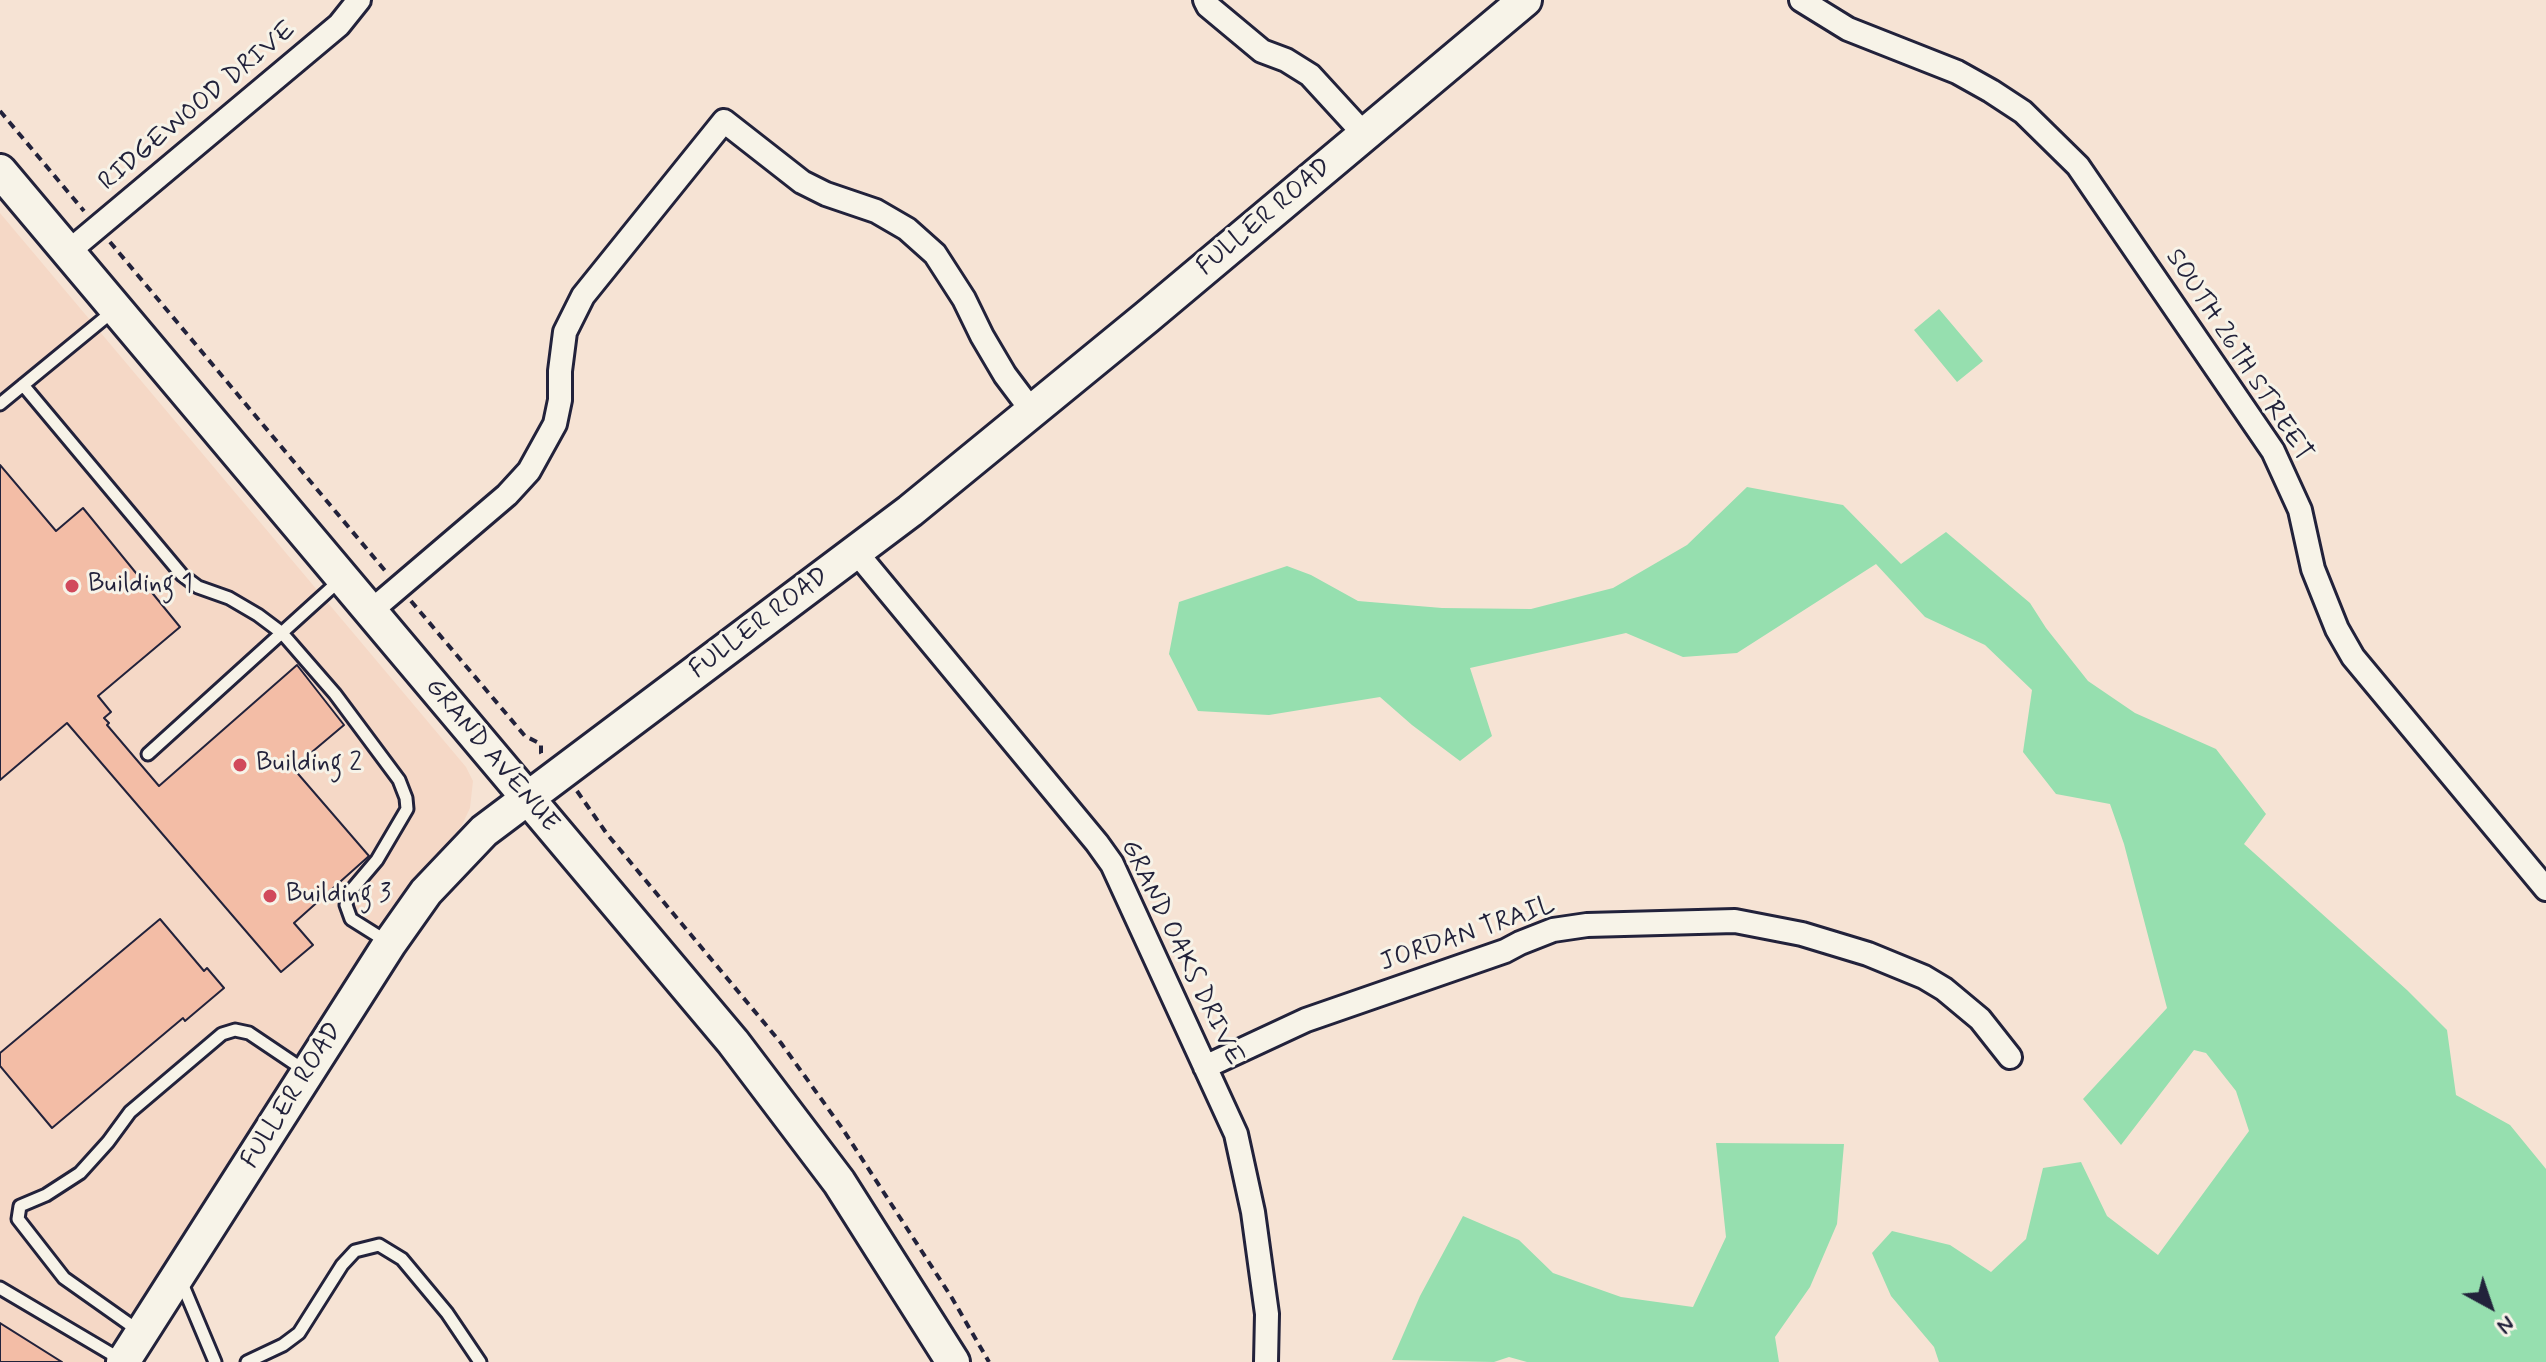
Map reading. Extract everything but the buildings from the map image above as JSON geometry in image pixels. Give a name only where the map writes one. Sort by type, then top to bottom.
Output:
[{"type":"street","name":"RIDGEWOOD DRIVE","points":[[68,252],[339,25],[359,0]]},
{"type":"street","points":[[1205,0],[1208,6],[1262,51],[1286,60],[1310,75],[1365,135]]},
{"type":"street","name":"FULLER ROAD","points":[[124,1362],[390,943],[450,864],[484,831],[856,552],[1032,411],[1525,0]]},
{"type":"street","name":"SOUTH 26TH STREET","points":[[1801,0],[1848,29],[1957,72],[1991,91],[2023,112],[2078,166],[2273,451],[2300,510],[2318,581],[2337,629],[2353,657],[2546,889]]},
{"type":"street","points":[[371,611],[507,495],[529,471],[555,424],[565,332],[583,296],[724,121],[802,182],[826,194],[876,211],[907,229],[935,254],[964,299],[1005,375],[1032,411]]},
{"type":"street","name":"GRAND AVENUE","points":[[0,171],[766,1083],[839,1182],[953,1362]]},
{"type":"street","name":"GRAND OAKS DRIVE","points":[[856,552],[1112,864],[1236,1134],[1253,1212],[1267,1314],[1266,1362]]},
{"type":"street","name":"JORDAN TRAIL","points":[[1205,1067],[1306,1020],[1505,951],[1553,930],[1587,925],[1735,921],[1802,934],[1868,954],[1924,977],[1980,1019],[2010,1057]]},
{"type":"lane","points":[[0,404],[116,309]]},
{"type":"lane","points":[[23,385],[182,575],[198,587],[229,598],[282,633],[335,694],[399,780],[407,809],[377,860],[349,893],[346,905],[351,919],[390,943]]},
{"type":"lane","points":[[148,754],[342,577]]},
{"type":"lane","points":[[142,1333],[64,1278],[18,1219],[20,1206],[46,1195],[80,1173],[130,1112],[222,1034],[235,1030],[249,1033],[308,1073]]},
{"type":"lane","points":[[247,1362],[283,1345],[299,1333],[342,1265],[355,1251],[379,1245],[402,1259],[447,1313],[480,1362]]},
{"type":"lane","points":[[179,1277],[215,1362]]},
{"type":"lane","points":[[0,1288],[124,1362]]},
{"type":"path","points":[[0,111],[87,215]]},
{"type":"path","points":[[111,243],[525,736],[541,744],[541,753]]},
{"type":"path","points":[[584,799],[607,834],[781,1043],[842,1128],[952,1298],[989,1362]]},
{"type":"shaded area","points":[[0,213],[466,767],[473,781],[470,808],[462,825],[406,898],[110,1362],[0,1362]]},
{"type":"green space","points":[[1939,309],[1983,361],[1957,382],[1914,330]]},
{"type":"green space","points":[[1747,487],[1843,505],[1901,564],[1946,532],[2030,603],[2088,681],[2135,713],[2216,749],[2266,814],[2244,844],[2407,990],[2447,1030],[2456,1095],[2510,1125],[2546,1169],[2546,1362],[1939,1362],[1934,1347],[1891,1296],[1872,1253],[1892,1231],[1950,1245],[1991,1272],[2026,1239],[2043,1168],[2081,1162],[2107,1216],[2158,1255],[2249,1131],[2236,1091],[2206,1053],[2194,1050],[2121,1145],[2083,1099],[2167,1008],[2124,844],[2110,804],[2056,794],[2023,752],[2032,690],[1985,645],[1925,617],[1876,564],[1737,653],[1683,657],[1626,633],[1470,668],[1492,736],[1460,761],[1380,697],[1269,715],[1198,711],[1169,654],[1179,602],[1287,566],[1311,575],[1358,601],[1442,608],[1531,609],[1613,588],[1687,545]]},
{"type":"green space","points":[[1716,1143],[1844,1144],[1837,1224],[1810,1287],[1775,1337],[1779,1362],[1527,1362],[1509,1357],[1494,1362],[1392,1360],[1420,1296],[1463,1216],[1519,1240],[1553,1273],[1621,1297],[1693,1307],[1726,1237]]},
{"type":"place","name":"Building 1","points":[[72,586]]},
{"type":"place","name":"Building 2","points":[[240,765]]},
{"type":"place","name":"Building 3","points":[[270,896]]}]
